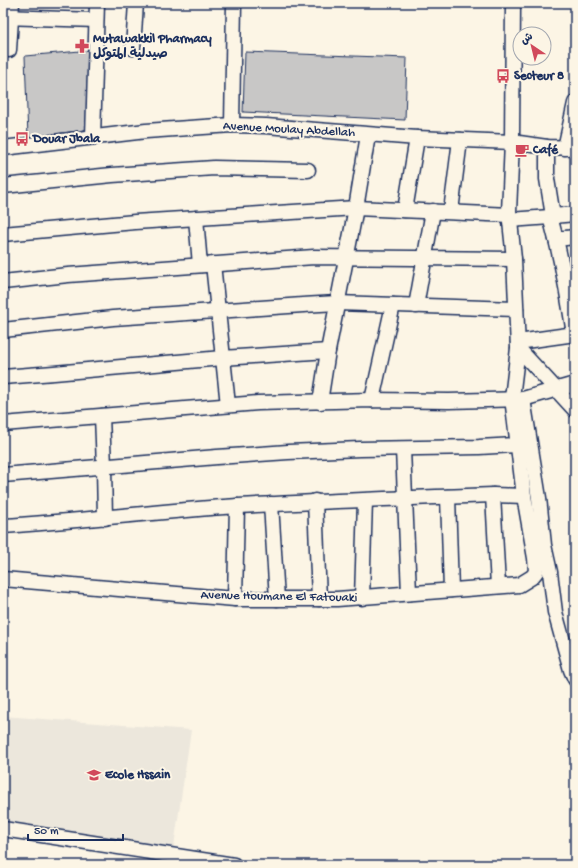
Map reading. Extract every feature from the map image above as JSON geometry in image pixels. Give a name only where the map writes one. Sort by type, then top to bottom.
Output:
[{"type":"street","points":[[9,50],[7,17],[12,3]]},
{"type":"street","points":[[93,137],[97,3]]},
{"type":"street","points":[[133,48],[136,3]]},
{"type":"street","points":[[232,125],[234,3]]},
{"type":"street","points":[[513,3],[510,217],[514,259],[518,345],[518,399],[539,498],[544,545],[550,572],[555,612],[571,670],[575,679]]},
{"type":"street","points":[[7,17],[96,20]]},
{"type":"street","points":[[570,148],[575,103]]},
{"type":"street","name":"Avenue Moulay Abdellah","points":[[3,148],[146,131],[232,125],[417,138],[512,142],[570,148]]},
{"type":"street","points":[[320,402],[328,350],[356,208],[368,135]]},
{"type":"street","points":[[405,210],[417,138]]},
{"type":"street","points":[[452,212],[460,140]]},
{"type":"street","points":[[518,345],[575,334],[570,278],[556,239],[551,217],[547,179],[547,146]]},
{"type":"street","points":[[3,186],[112,175],[214,168],[308,170]]},
{"type":"street","points":[[3,234],[196,218],[356,208],[452,212],[510,217],[551,217],[575,214]]},
{"type":"street","points":[[416,306],[433,211]]},
{"type":"street","points":[[196,218],[218,310],[228,405]]},
{"type":"street","points":[[556,239],[575,237]]},
{"type":"street","points":[[3,282],[68,275],[276,259],[347,256],[425,259],[514,259]]},
{"type":"street","points":[[3,330],[113,318],[337,303],[516,309]]},
{"type":"street","points":[[372,400],[393,305]]},
{"type":"street","points":[[518,345],[575,410]]},
{"type":"street","points":[[3,377],[328,350]]},
{"type":"street","points":[[3,424],[228,405],[372,400],[450,401],[518,399],[575,384]]},
{"type":"street","name":"Avenue Houmane El Fatouaki","points":[[3,580],[235,599],[362,598],[519,585],[532,578],[536,572],[517,445],[518,399]]},
{"type":"street","points":[[102,416],[104,518]]},
{"type":"street","points":[[3,475],[288,452],[517,445]]},
{"type":"street","points":[[403,449],[409,593]]},
{"type":"street","points":[[492,495],[498,586]]},
{"type":"street","points":[[3,526],[237,506],[316,501],[365,501],[492,495],[524,496]]},
{"type":"street","points":[[448,497],[451,590]]},
{"type":"street","points":[[316,501],[319,599]]},
{"type":"street","points":[[362,598],[365,501]]},
{"type":"street","points":[[271,504],[277,599]]},
{"type":"street","points":[[235,599],[237,506]]},
{"type":"street","points":[[3,830],[234,865]]},
{"type":"shaded area","name":"Ecole Hssain","points":[[3,716],[191,730],[173,853],[3,820]]},
{"type":"building","points":[[91,50],[91,129],[28,138],[25,56]]},
{"type":"building","points":[[245,52],[407,58],[405,120],[243,112]]},
{"type":"place","name":"Mutawakkil Pharmacy صيدلية المتوكل","points":[[82,46]]},
{"type":"place","name":"Secteur 8","points":[[503,76]]},
{"type":"place","name":"Douar Jbala","points":[[22,139]]},
{"type":"place","name":"Café","points":[[522,150]]},
{"type":"place","name":"Ecole Hssain","points":[[94,775]]}]
